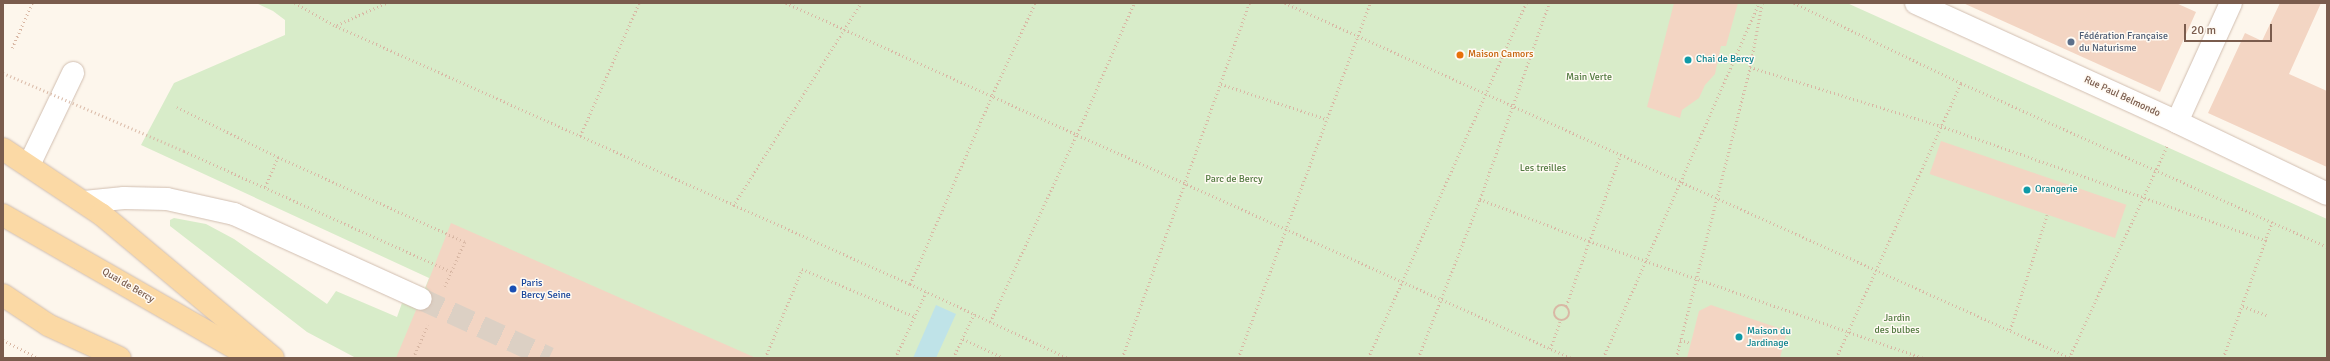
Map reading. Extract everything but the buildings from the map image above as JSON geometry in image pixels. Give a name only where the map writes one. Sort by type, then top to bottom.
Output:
[{"type":"main road","points":[[3,149],[30,165],[101,214],[273,358]]},
{"type":"main road","name":"Quai de Bercy","points":[[3,215],[253,358]]},
{"type":"main road","points":[[3,296],[48,325],[120,358]]},
{"type":"main road","points":[[3,314],[48,325]]},
{"type":"street","name":"Rue Paul Belmondo","points":[[1916,3],[2177,122],[2327,194]]},
{"type":"street","points":[[2177,122],[2231,3]]},
{"type":"street","points":[[30,165],[73,73]]},
{"type":"street","points":[[84,202],[124,198],[167,199],[234,214],[421,299]]},
{"type":"path","points":[[12,48],[32,3]]},
{"type":"path","points":[[295,3],[336,26],[733,206],[910,284],[1068,358]]},
{"type":"path","points":[[336,26],[386,3]]},
{"type":"path","points":[[580,136],[639,3]]},
{"type":"path","points":[[786,3],[1571,358]]},
{"type":"path","points":[[733,206],[860,3]]},
{"type":"path","points":[[910,284],[992,95],[1035,3]]},
{"type":"path","points":[[990,322],[1077,134],[1134,3]]},
{"type":"path","points":[[1122,358],[1249,3]]},
{"type":"path","points":[[1285,3],[2070,358],[2177,122]]},
{"type":"path","points":[[1238,358],[1370,3]]},
{"type":"path","points":[[1368,358],[1526,3]]},
{"type":"path","points":[[1418,358],[1480,199],[1549,3]]},
{"type":"path","points":[[1603,358],[1759,3]]},
{"type":"path","points":[[1676,358],[1750,67],[1762,3]]},
{"type":"path","points":[[1794,3],[1961,83],[2327,247]]},
{"type":"path","points":[[1750,67],[1941,126],[2267,241]]},
{"type":"path","points":[[3,73],[184,151],[452,272]]},
{"type":"path","points":[[1836,358],[1961,83]]},
{"type":"path","points":[[1221,84],[1326,119]]},
{"type":"path","points":[[177,107],[278,157],[447,233]]},
{"type":"path","points":[[1566,306],[1620,155]]},
{"type":"path","points":[[265,187],[278,157]]},
{"type":"path","points":[[1480,199],[1589,241],[1696,277],[1923,358]]},
{"type":"path","points":[[2010,330],[2047,215]]},
{"type":"path","points":[[2223,358],[2267,241],[2272,222]]},
{"type":"path","points":[[765,358],[802,269],[914,316]]},
{"type":"path","points":[[895,358],[926,292]]},
{"type":"path","points":[[1558,306],[1566,306],[1570,309],[1570,316],[1567,320],[1560,321],[1555,319],[1554,311],[1558,306]]},
{"type":"path","points":[[2243,306],[2267,315]]},
{"type":"path","points":[[953,358],[974,314]]},
{"type":"path","points":[[1550,349],[1560,321]]},
{"type":"path","points":[[963,339],[1004,358]]},
{"type":"path","points":[[3,340],[38,358]]},
{"type":"path","points":[[1680,340],[1690,343]]},
{"type":"green space","name":"Parc de Bercy","points":[[256,3],[1847,3],[2327,219],[2327,358],[356,358],[307,332],[170,226],[170,220],[174,218],[206,224],[234,239],[327,304],[336,291],[397,317],[402,303],[417,308],[429,278],[141,145],[174,83],[285,35],[285,20],[273,11]]},
{"type":"water","points":[[936,305],[956,314],[936,358],[913,358]]},
{"type":"tunnel","points":[[421,299],[549,358]]},
{"type":"place","name":"Fédération Française du Naturisme","points":[[2071,42]]},
{"type":"place","name":"Maison Camors","points":[[1460,55]]},
{"type":"place","name":"Chai de Bercy","points":[[1688,60]]},
{"type":"place","name":"Orangerie","points":[[2027,190]]},
{"type":"place","name":"Paris Bercy Seine","points":[[513,289]]},
{"type":"place","name":"Maison du Jardinage","points":[[1739,337]]},
{"type":"park label","name":"Main Verte","points":[[1589,78]]},
{"type":"park label","name":"Les treilles","points":[[1543,169]]},
{"type":"park label","name":"Jardin des bulbes","points":[[1897,324]]}]
